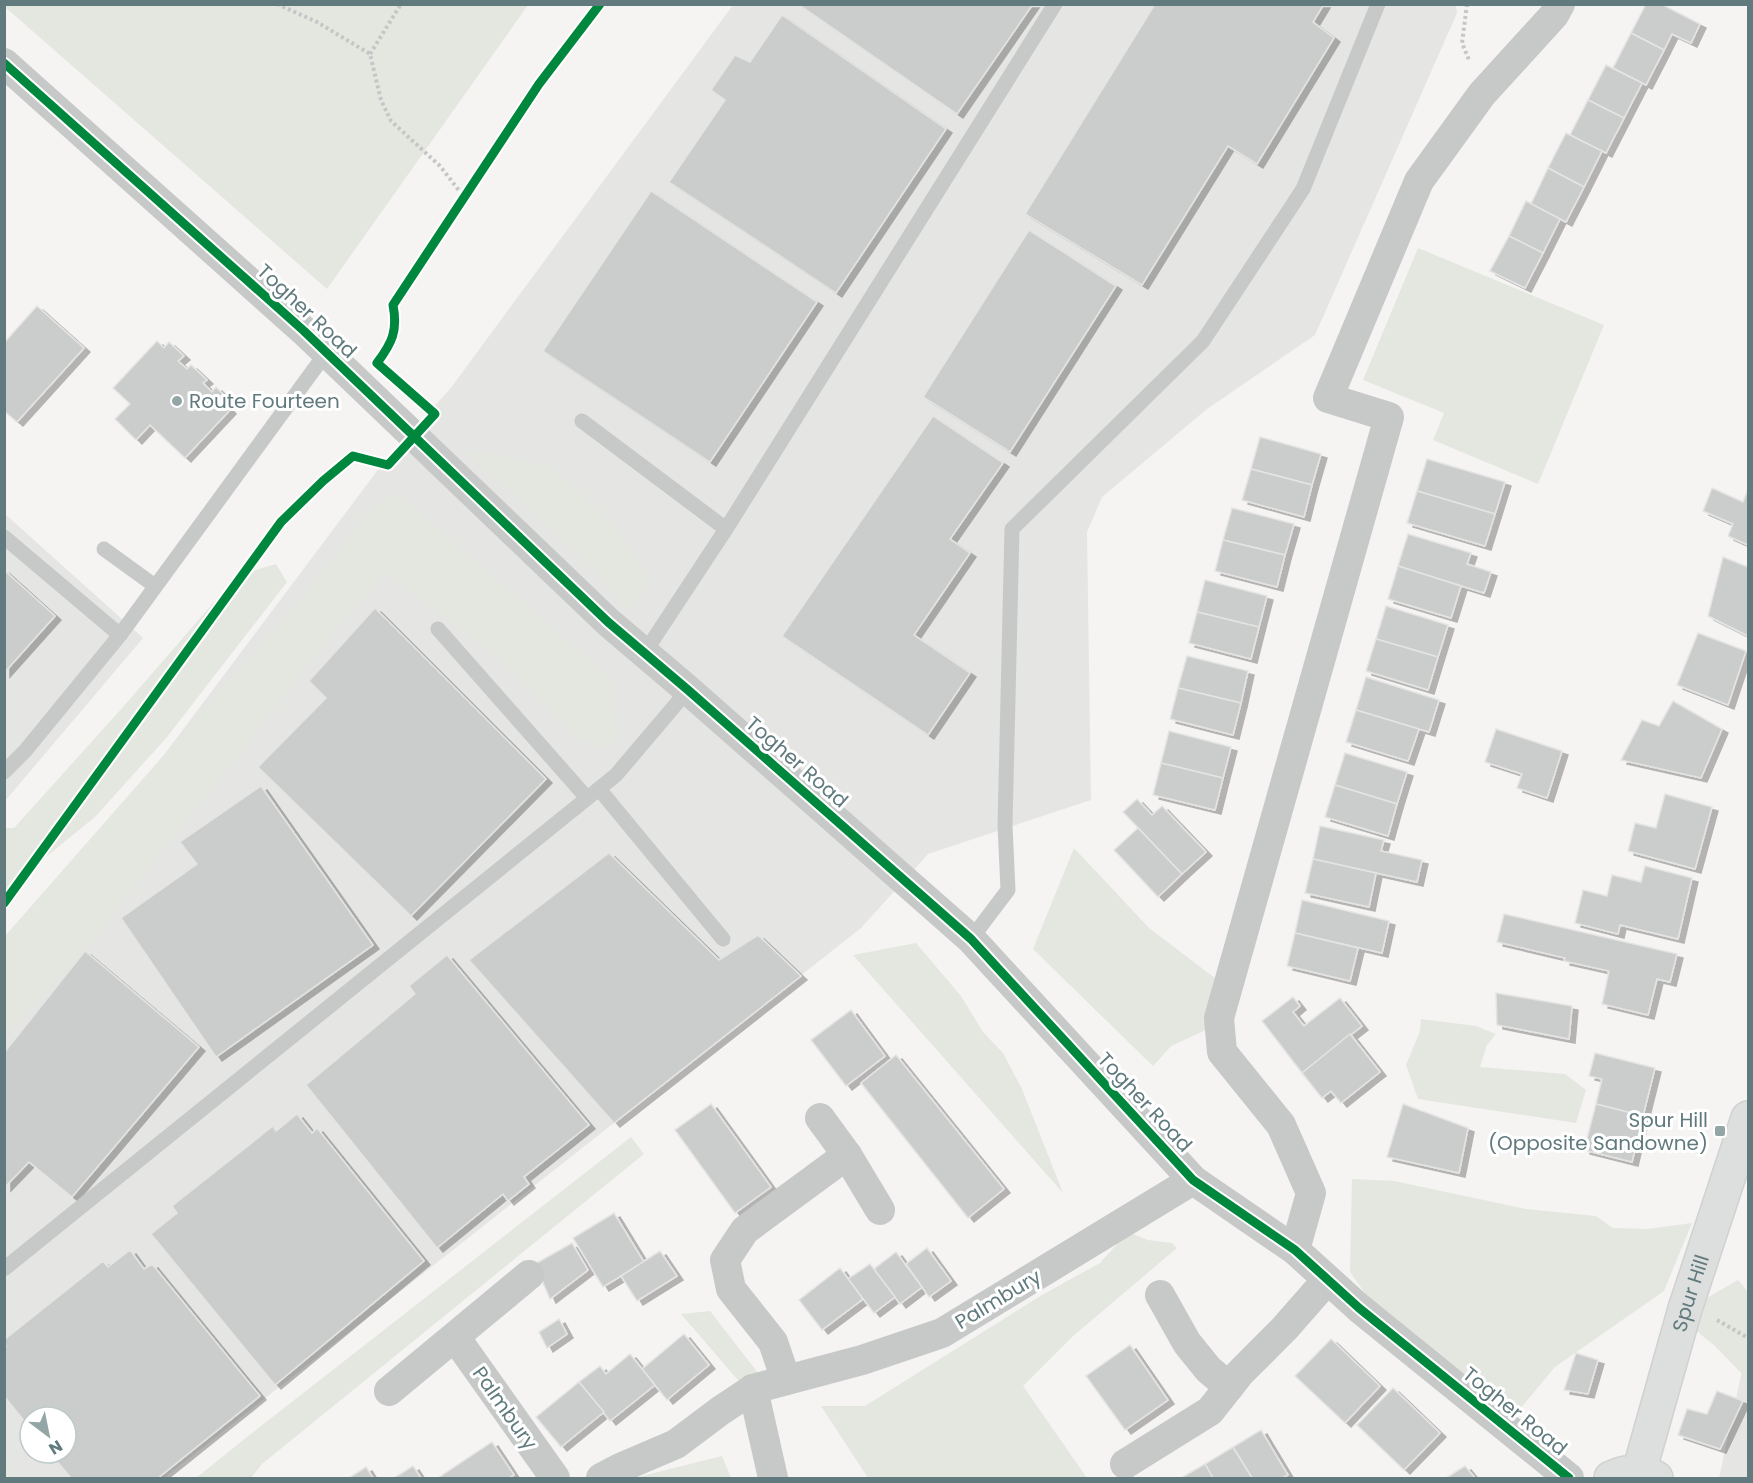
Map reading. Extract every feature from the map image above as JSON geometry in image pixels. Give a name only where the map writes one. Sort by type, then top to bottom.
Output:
[{"type":"street","points":[[1295,1250],[1311,1193],[1281,1125],[1222,1052],[1219,1018],[1389,417],[1328,398],[1419,181],[1482,94],[1554,15],[1560,4]]},
{"type":"street","name":"Togher Road","points":[[4,63],[326,353],[608,621],[971,939],[1193,1180],[1295,1250],[1359,1308],[1569,1479]]},
{"type":"street","points":[[820,1118],[847,1155],[880,1210]]},
{"type":"street","name":"Spur Hill","points":[[1635,1476],[1685,1309],[1749,1118]]},
{"type":"street","points":[[786,1380],[773,1342],[731,1289],[725,1260],[745,1230],[847,1155]]},
{"type":"street","name":"Palmbury","points":[[601,1479],[630,1463],[676,1444],[753,1389],[862,1360],[942,1333],[1193,1180]]},
{"type":"street","points":[[389,1391],[529,1275]]},
{"type":"street","points":[[1125,1464],[1210,1411],[1229,1387],[1327,1280]]},
{"type":"street","points":[[1160,1295],[1187,1343],[1208,1369],[1229,1387]]},
{"type":"street","name":"Palmbury","points":[[455,1337],[555,1479]]},
{"type":"street","points":[[753,1389],[773,1479]]},
{"type":"lane","points":[[645,652],[726,529],[1055,4]]},
{"type":"lane","points":[[971,939],[1008,890],[1005,825],[1012,529],[1203,341],[1303,189],[1378,4]]},
{"type":"lane","points":[[4,772],[25,751],[120,635],[326,353]]},
{"type":"lane","points":[[582,421],[726,529]]},
{"type":"lane","points":[[4,537],[120,635]]},
{"type":"lane","points":[[104,549],[155,586]]},
{"type":"lane","points":[[438,629],[593,794],[723,939]]},
{"type":"lane","points":[[4,1269],[616,775],[688,690]]},
{"type":"path","points":[[277,4],[317,22],[370,54]]},
{"type":"path","points":[[401,4],[370,54],[381,100],[391,121],[440,166],[464,197]]},
{"type":"path","points":[[1467,4],[1462,43],[1482,94]]},
{"type":"shaded area","points":[[5,4],[528,5],[327,289],[5,7]]},
{"type":"shaded area","points":[[733,5],[1456,5],[1457,13],[1315,335],[1207,409],[1102,497],[1087,532],[1091,800],[928,854],[861,928],[164,1478],[5,1478],[4,968],[383,463],[450,389]]},
{"type":"shaded area","points":[[1418,248],[1604,325],[1538,484],[1433,440],[1444,413],[1363,380]]},
{"type":"shaded area","points":[[462,449],[551,466],[620,531],[649,582],[629,612],[592,567]]},
{"type":"shaded area","points":[[396,492],[615,682],[613,698],[619,736],[607,750],[577,738],[494,654],[385,574],[336,630],[85,951],[5,1036],[5,936],[307,592],[372,507]]},
{"type":"shaded area","points":[[5,514],[143,638],[5,801]]},
{"type":"shaded area","points":[[276,564],[287,582],[167,737],[95,817],[10,886],[5,893],[5,828],[14,828],[221,594],[256,570]]},
{"type":"shaded area","points":[[1074,848],[1149,928],[1216,979],[1208,1029],[1171,1046],[1153,1066],[1033,949]]},
{"type":"shaded area","points":[[916,943],[961,996],[983,1032],[1003,1053],[1022,1089],[1063,1193],[853,955]]},
{"type":"shaded area","points":[[1421,1019],[1476,1026],[1496,1034],[1487,1045],[1480,1067],[1565,1074],[1586,1090],[1576,1123],[1418,1099],[1406,1065],[1420,1031]]},
{"type":"shaded area","points":[[631,1137],[644,1154],[262,1464],[251,1478],[196,1478],[247,1437]]},
{"type":"shaded area","points":[[1352,1179],[1394,1181],[1526,1209],[1596,1216],[1613,1228],[1647,1229],[1692,1223],[1664,1291],[1555,1367],[1505,1427],[1369,1299],[1350,1272]]},
{"type":"shaded area","points":[[1128,1232],[1148,1240],[1172,1243],[1177,1248],[1072,1337],[1023,1386],[1087,1478],[868,1478],[821,1406],[865,1406],[1042,1295],[1100,1263]]},
{"type":"shaded area","points":[[1738,1280],[1748,1292],[1748,1380],[1714,1345],[1695,1330],[1705,1299]]},
{"type":"shaded area","points":[[710,1311],[758,1373],[744,1387],[681,1314]]},
{"type":"shaded area","points":[[1744,1362],[1748,1366],[1748,1478],[1719,1478]]},
{"type":"shaded area","points":[[722,1456],[731,1478],[634,1478]]},
{"type":"shaded area","points":[[5,1457],[14,1468],[19,1478],[5,1478]]},
{"type":"building","points":[[798,4],[1033,4],[957,114]]},
{"type":"building","points":[[1155,4],[1324,4],[1313,22],[1334,38],[1257,164],[1228,146],[1142,285],[1025,214]]},
{"type":"building","points":[[1646,4],[1661,4],[1700,24],[1691,43],[1672,34],[1664,50],[1631,33]]},
{"type":"building","points":[[782,15],[946,129],[836,293],[669,182],[725,100],[711,90],[735,55],[750,62]]},
{"type":"building","points":[[1631,33],[1664,50],[1646,85],[1613,68]]},
{"type":"building","points":[[1606,65],[1642,83],[1624,118],[1588,100]]},
{"type":"building","points":[[1588,100],[1624,118],[1606,153],[1570,135]]},
{"type":"building","points":[[1566,133],[1602,151],[1584,187],[1548,168]]},
{"type":"building","points":[[1548,168],[1584,187],[1566,222],[1531,204]]},
{"type":"building","points":[[651,191],[817,302],[710,462],[543,351]]},
{"type":"building","points":[[1526,201],[1560,219],[1543,253],[1509,236]]},
{"type":"building","points":[[1029,230],[1116,286],[1010,452],[923,397]]},
{"type":"building","points":[[1509,236],[1543,253],[1525,288],[1490,271]]},
{"type":"building","points":[[37,306],[84,348],[17,422],[4,411],[4,343]]},
{"type":"building","name":"Route Fourteen","points":[[157,341],[164,348],[169,342],[184,356],[178,361],[187,369],[191,365],[207,380],[203,383],[212,392],[216,387],[228,399],[224,403],[230,410],[185,458],[150,425],[136,440],[115,419],[130,404],[113,388]]},
{"type":"building","points":[[933,416],[1003,463],[950,539],[970,553],[914,635],[970,673],[928,735],[782,636]]},
{"type":"building","points":[[1260,437],[1321,454],[1312,485],[1251,469]]},
{"type":"building","points":[[1427,459],[1505,482],[1495,514],[1417,491]]},
{"type":"building","points":[[1251,469],[1312,485],[1304,517],[1242,500]]},
{"type":"building","points":[[1712,488],[1743,502],[1748,489],[1748,545],[1728,536],[1733,524],[1703,511]]},
{"type":"building","points":[[1417,491],[1495,514],[1485,546],[1407,523]]},
{"type":"building","points":[[1232,508],[1294,524],[1285,555],[1223,540]]},
{"type":"building","points":[[1408,534],[1471,553],[1467,564],[1491,572],[1484,593],[1398,566]]},
{"type":"building","points":[[1223,540],[1285,555],[1277,587],[1215,571]]},
{"type":"building","points":[[1723,557],[1748,567],[1748,636],[1708,616]]},
{"type":"building","points":[[1398,566],[1461,586],[1451,618],[1388,599]]},
{"type":"building","points":[[4,570],[55,616],[4,673]]},
{"type":"building","points":[[1205,580],[1267,596],[1259,627],[1197,612]]},
{"type":"building","points":[[1386,606],[1448,625],[1438,657],[1376,639]]},
{"type":"building","points":[[375,608],[546,779],[411,916],[258,767],[326,698],[309,681]]},
{"type":"building","points":[[1197,612],[1259,627],[1251,659],[1189,643]]},
{"type":"building","points":[[1698,633],[1746,651],[1728,705],[1677,685]]},
{"type":"building","points":[[1376,639],[1438,657],[1428,690],[1366,671]]},
{"type":"building","points":[[1187,656],[1248,671],[1241,703],[1178,688]]},
{"type":"building","points":[[1366,677],[1439,700],[1429,732],[1356,710]]},
{"type":"building","points":[[1178,688],[1241,703],[1233,735],[1170,719]]},
{"type":"building","points":[[1673,701],[1722,729],[1701,778],[1621,760],[1642,720],[1659,726]]},
{"type":"building","points":[[1356,710],[1419,729],[1408,761],[1346,742]]},
{"type":"building","points":[[1496,729],[1562,751],[1547,798],[1517,788],[1522,774],[1485,762]]},
{"type":"building","points":[[1169,731],[1231,747],[1223,778],[1161,763]]},
{"type":"building","points":[[1345,753],[1407,772],[1397,804],[1335,785]]},
{"type":"building","points":[[1161,763],[1223,778],[1215,810],[1153,795]]},
{"type":"building","points":[[1335,785],[1397,804],[1388,836],[1325,817]]},
{"type":"building","points":[[261,786],[373,945],[216,1057],[121,918],[197,864],[180,842]]},
{"type":"building","points":[[1665,794],[1712,807],[1695,869],[1628,851],[1635,823],[1656,828]]},
{"type":"building","points":[[1137,799],[1152,815],[1162,806],[1206,852],[1182,874],[1123,812]]},
{"type":"building","points":[[1320,826],[1384,840],[1381,851],[1422,860],[1417,882],[1313,859]]},
{"type":"building","points":[[1138,828],[1182,874],[1158,897],[1114,850]]},
{"type":"building","points":[[609,853],[719,960],[758,935],[801,976],[614,1123],[469,960]]},
{"type":"building","points":[[1313,859],[1376,873],[1369,907],[1305,893]]},
{"type":"building","points":[[1645,866],[1692,878],[1678,939],[1620,925],[1618,934],[1575,923],[1583,890],[1607,896],[1612,875],[1641,882]]},
{"type":"building","points":[[1302,900],[1389,921],[1382,953],[1295,933]]},
{"type":"building","points":[[1504,914],[1677,954],[1670,982],[1657,979],[1648,1015],[1602,1004],[1609,971],[1497,942]]},
{"type":"building","points":[[1295,933],[1358,948],[1350,981],[1287,966]]},
{"type":"building","points":[[85,951],[199,1047],[72,1197],[29,1162],[5,1187],[4,1053]]},
{"type":"building","points":[[447,955],[589,1125],[524,1177],[529,1184],[508,1201],[503,1194],[437,1248],[306,1085],[415,994],[409,986]]},
{"type":"building","points":[[1496,993],[1572,1006],[1569,1039],[1497,1025]]},
{"type":"building","points":[[1293,997],[1300,1006],[1293,1012],[1304,1026],[1340,998],[1362,1026],[1302,1073],[1262,1021]]},
{"type":"building","points":[[851,1010],[885,1056],[846,1086],[811,1040]]},
{"type":"building","points":[[1350,1034],[1380,1072],[1341,1103],[1331,1091],[1322,1098],[1302,1073]]},
{"type":"building","points":[[1595,1053],[1655,1068],[1643,1116],[1596,1104],[1602,1079],[1589,1076]]},
{"type":"building","points":[[896,1055],[1004,1189],[968,1218],[861,1083]]},
{"type":"building","points":[[711,1104],[771,1187],[735,1213],[675,1130]]},
{"type":"building","points":[[1403,1104],[1468,1128],[1459,1173],[1387,1157]]},
{"type":"building","points":[[1596,1104],[1643,1116],[1632,1162],[1584,1150]]},
{"type":"building","points":[[297,1114],[312,1133],[317,1128],[424,1261],[275,1385],[151,1234],[177,1213],[172,1206],[273,1126],[276,1131]]},
{"type":"building","points":[[614,1213],[644,1262],[603,1287],[573,1238]]},
{"type":"building","points":[[572,1243],[588,1270],[550,1299],[535,1264]]},
{"type":"building","points":[[927,1248],[951,1281],[929,1297],[906,1264]]},
{"type":"building","points":[[130,1250],[144,1269],[152,1264],[260,1396],[158,1478],[71,1478],[60,1465],[78,1465],[78,1405],[18,1405],[18,1413],[4,1396],[4,1348],[6,1347],[4,1340],[103,1261],[108,1267]]},
{"type":"building","points":[[660,1251],[677,1276],[637,1301],[621,1276]]},
{"type":"building","points":[[896,1252],[922,1287],[900,1304],[874,1269]]},
{"type":"building","points":[[870,1264],[895,1297],[874,1313],[848,1279]]},
{"type":"building","points":[[840,1268],[863,1299],[822,1330],[799,1300]]},
{"type":"building","points":[[559,1319],[567,1334],[547,1348],[539,1332]]},
{"type":"building","points":[[684,1334],[709,1365],[667,1400],[642,1369]]},
{"type":"building","points":[[1331,1339],[1380,1386],[1345,1423],[1295,1376]]},
{"type":"building","points":[[1130,1345],[1168,1400],[1125,1430],[1086,1376]]},
{"type":"building","points":[[1576,1353],[1598,1360],[1588,1394],[1564,1390]]},
{"type":"building","points":[[630,1354],[655,1385],[610,1421],[579,1382],[600,1366],[606,1374]]},
{"type":"building","points":[[579,1382],[604,1412],[561,1447],[536,1417]]},
{"type":"building","points":[[1393,1388],[1440,1433],[1404,1470],[1357,1425]]},
{"type":"building","points":[[1717,1391],[1743,1401],[1720,1449],[1678,1435],[1687,1409],[1707,1414]]},
{"type":"building","points":[[1261,1430],[1288,1475],[1282,1478],[1252,1478],[1233,1447]]},
{"type":"building","points":[[492,1442],[514,1475],[509,1478],[438,1478]]},
{"type":"building","points":[[1233,1447],[1252,1478],[1213,1478],[1205,1464]]},
{"type":"building","points":[[1205,1464],[1213,1478],[1181,1478]]},
{"type":"building","points":[[413,1466],[421,1478],[394,1478]]},
{"type":"building","points":[[1465,1466],[1475,1478],[1446,1478]]},
{"type":"building","points":[[366,1467],[373,1478],[349,1478]]},
{"type":"cycle path","points":[[4,903],[281,522],[323,481],[353,456],[388,465],[435,414],[377,363],[387,349],[394,330],[393,305],[539,84],[600,4]]},
{"type":"cycle path","points":[[4,63],[304,331],[608,622],[971,939],[1193,1180],[1295,1250],[1359,1308],[1569,1478]]},
{"type":"place","name":"Route Fourteen","points":[[177,401]]},
{"type":"place","name":"Spur Hill (Opposite Sandowne)","points":[[1720,1131]]}]
